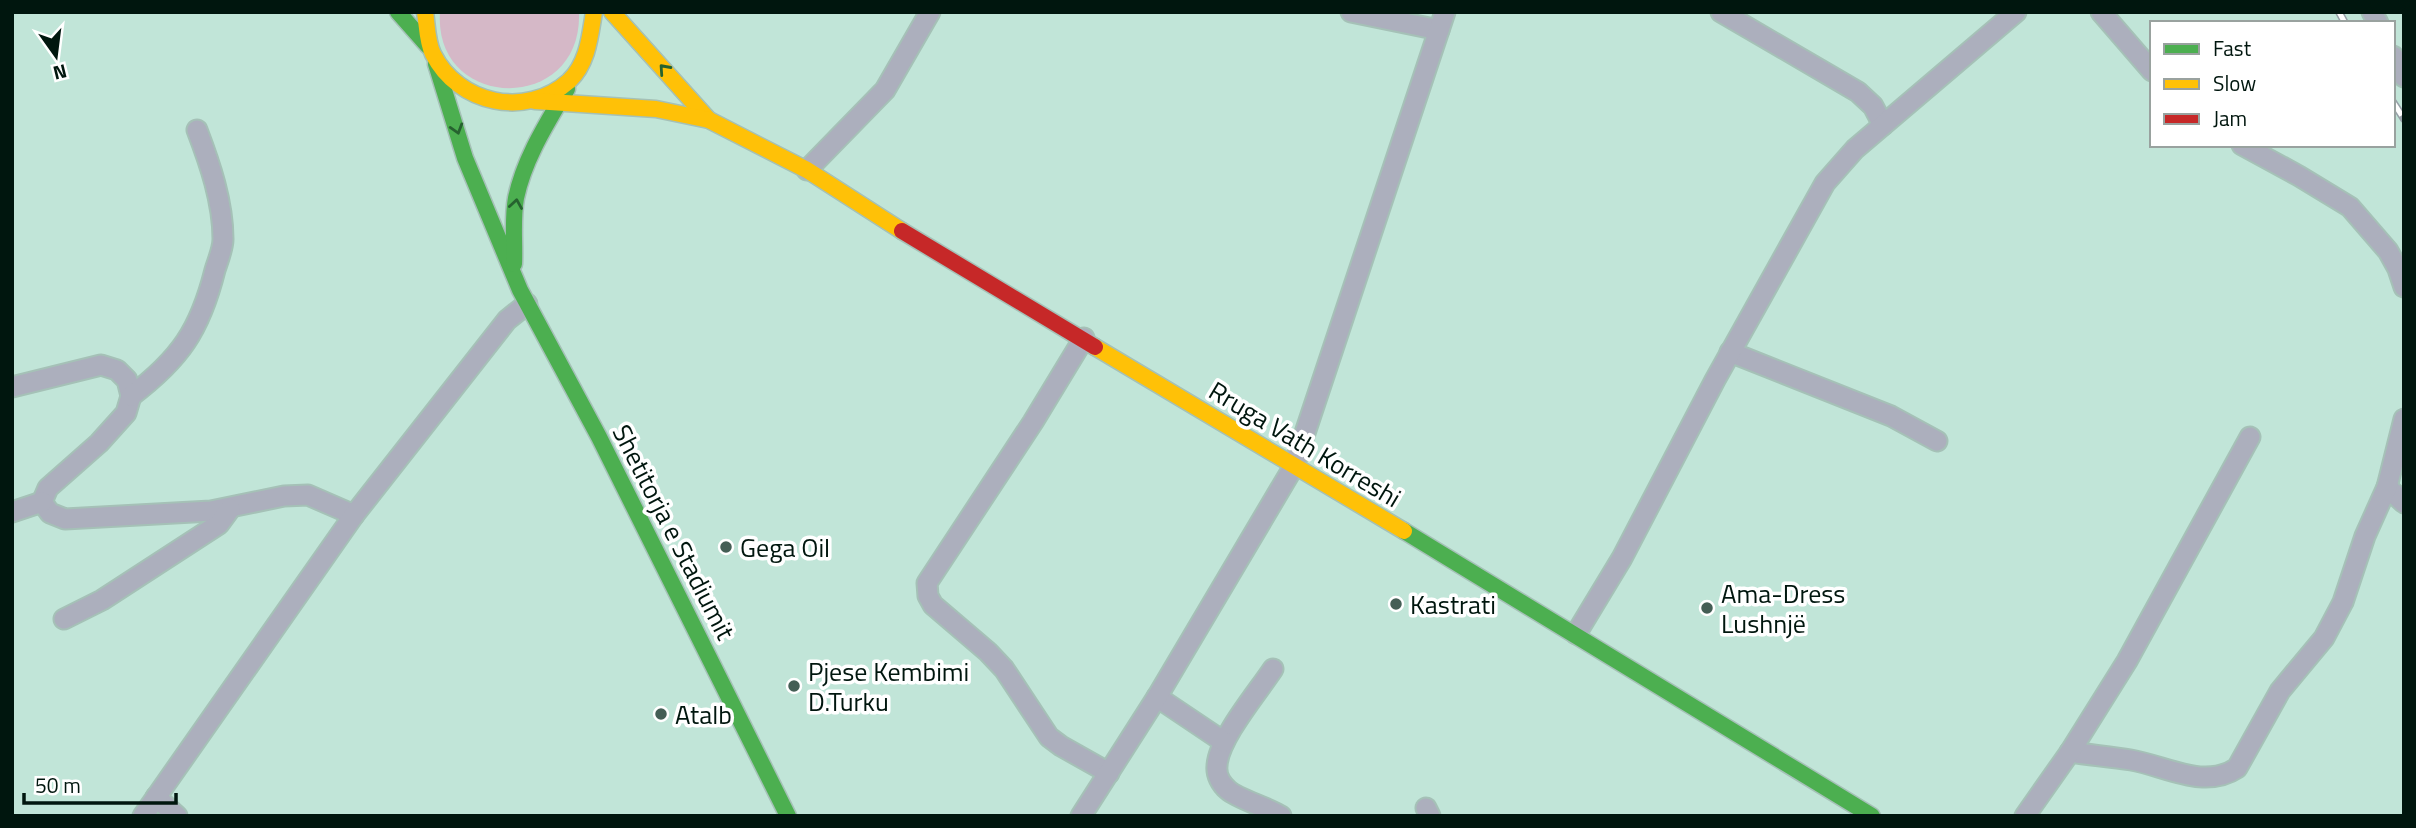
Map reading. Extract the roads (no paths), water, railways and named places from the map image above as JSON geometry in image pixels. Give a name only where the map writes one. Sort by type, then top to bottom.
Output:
[{"type":"main road","points":[[398,12],[428,46]]},
{"type":"main road","points":[[425,12],[428,46]]},
{"type":"main road","name":"Shetitorja e Stadiumit","points":[[514,272],[515,206],[528,163],[591,43],[594,12]]},
{"type":"main road","name":"Rruga Vath Korreshi","points":[[612,12],[709,120]]},
{"type":"main road","name":"Shetitorja e Stadiumit","points":[[428,46],[465,158],[527,304],[599,437],[788,816]]},
{"type":"main road","name":"Rruga Vath Korreshi","points":[[436,64],[446,77],[472,96],[503,104],[535,101],[656,109],[709,120],[807,170],[902,231],[1576,634],[1872,816]]},
{"type":"main road","points":[[535,101],[563,86],[575,74]]},
{"type":"main road","points":[[528,163],[542,142],[560,126],[584,114],[617,106]]},
{"type":"street","points":[[807,170],[885,90],[930,12]]},
{"type":"street","points":[[1082,816],[1157,697],[1294,466],[1442,21],[1351,12]]},
{"type":"street","points":[[1721,12],[1858,92],[1873,106],[1883,125]]},
{"type":"street","points":[[1576,634],[1622,558],[1730,352],[1825,183],[1855,149],[2016,12]]},
{"type":"street","points":[[2101,12],[2150,69]]},
{"type":"street","points":[[131,396],[154,379],[186,346],[208,300],[223,240],[214,175],[197,130]]},
{"type":"street","points":[[2246,147],[2350,207],[2388,251],[2402,274]]},
{"type":"street","points":[[143,816],[354,515],[507,320],[527,304]]},
{"type":"street","points":[[1084,338],[1033,422],[927,583],[928,596],[933,605],[988,652],[1003,669],[1049,737],[1109,773]]},
{"type":"street","points":[[1730,352],[1891,416],[1937,441]]},
{"type":"street","points":[[12,387],[101,365],[117,370],[127,380],[131,396],[126,413],[99,443],[48,488],[42,502],[12,512]]},
{"type":"street","points":[[2070,752],[2133,761],[2200,778],[2228,774],[2237,768],[2280,691],[2324,638],[2343,602],[2365,536],[2386,487],[2404,419]]},
{"type":"street","points":[[2025,816],[2070,752],[2127,661],[2250,437]]},
{"type":"street","points":[[2386,487],[2404,503]]},
{"type":"street","points":[[42,502],[50,513],[65,519],[230,509],[284,496],[308,495],[354,515]]},
{"type":"street","points":[[64,619],[102,600],[219,524],[230,509]]},
{"type":"street","points":[[1273,669],[1224,741],[1217,766],[1219,780],[1229,792],[1281,816]]},
{"type":"street","points":[[1157,697],[1224,741]]},
{"type":"street","points":[[156,797],[177,816]]},
{"type":"railway","points":[[2339,12],[2344,21]]},
{"type":"railway","points":[[2395,105],[2404,119]]},
{"type":"place","name":"Gega Oil","points":[[726,547]]},
{"type":"place","name":"Kastrati","points":[[1396,604]]},
{"type":"place","name":"Ama-Dress Lushnjë","points":[[1707,608]]},
{"type":"place","name":"Pjese Kembimi D.Turku","points":[[794,686]]},
{"type":"place","name":"Atalb","points":[[661,714]]}]
